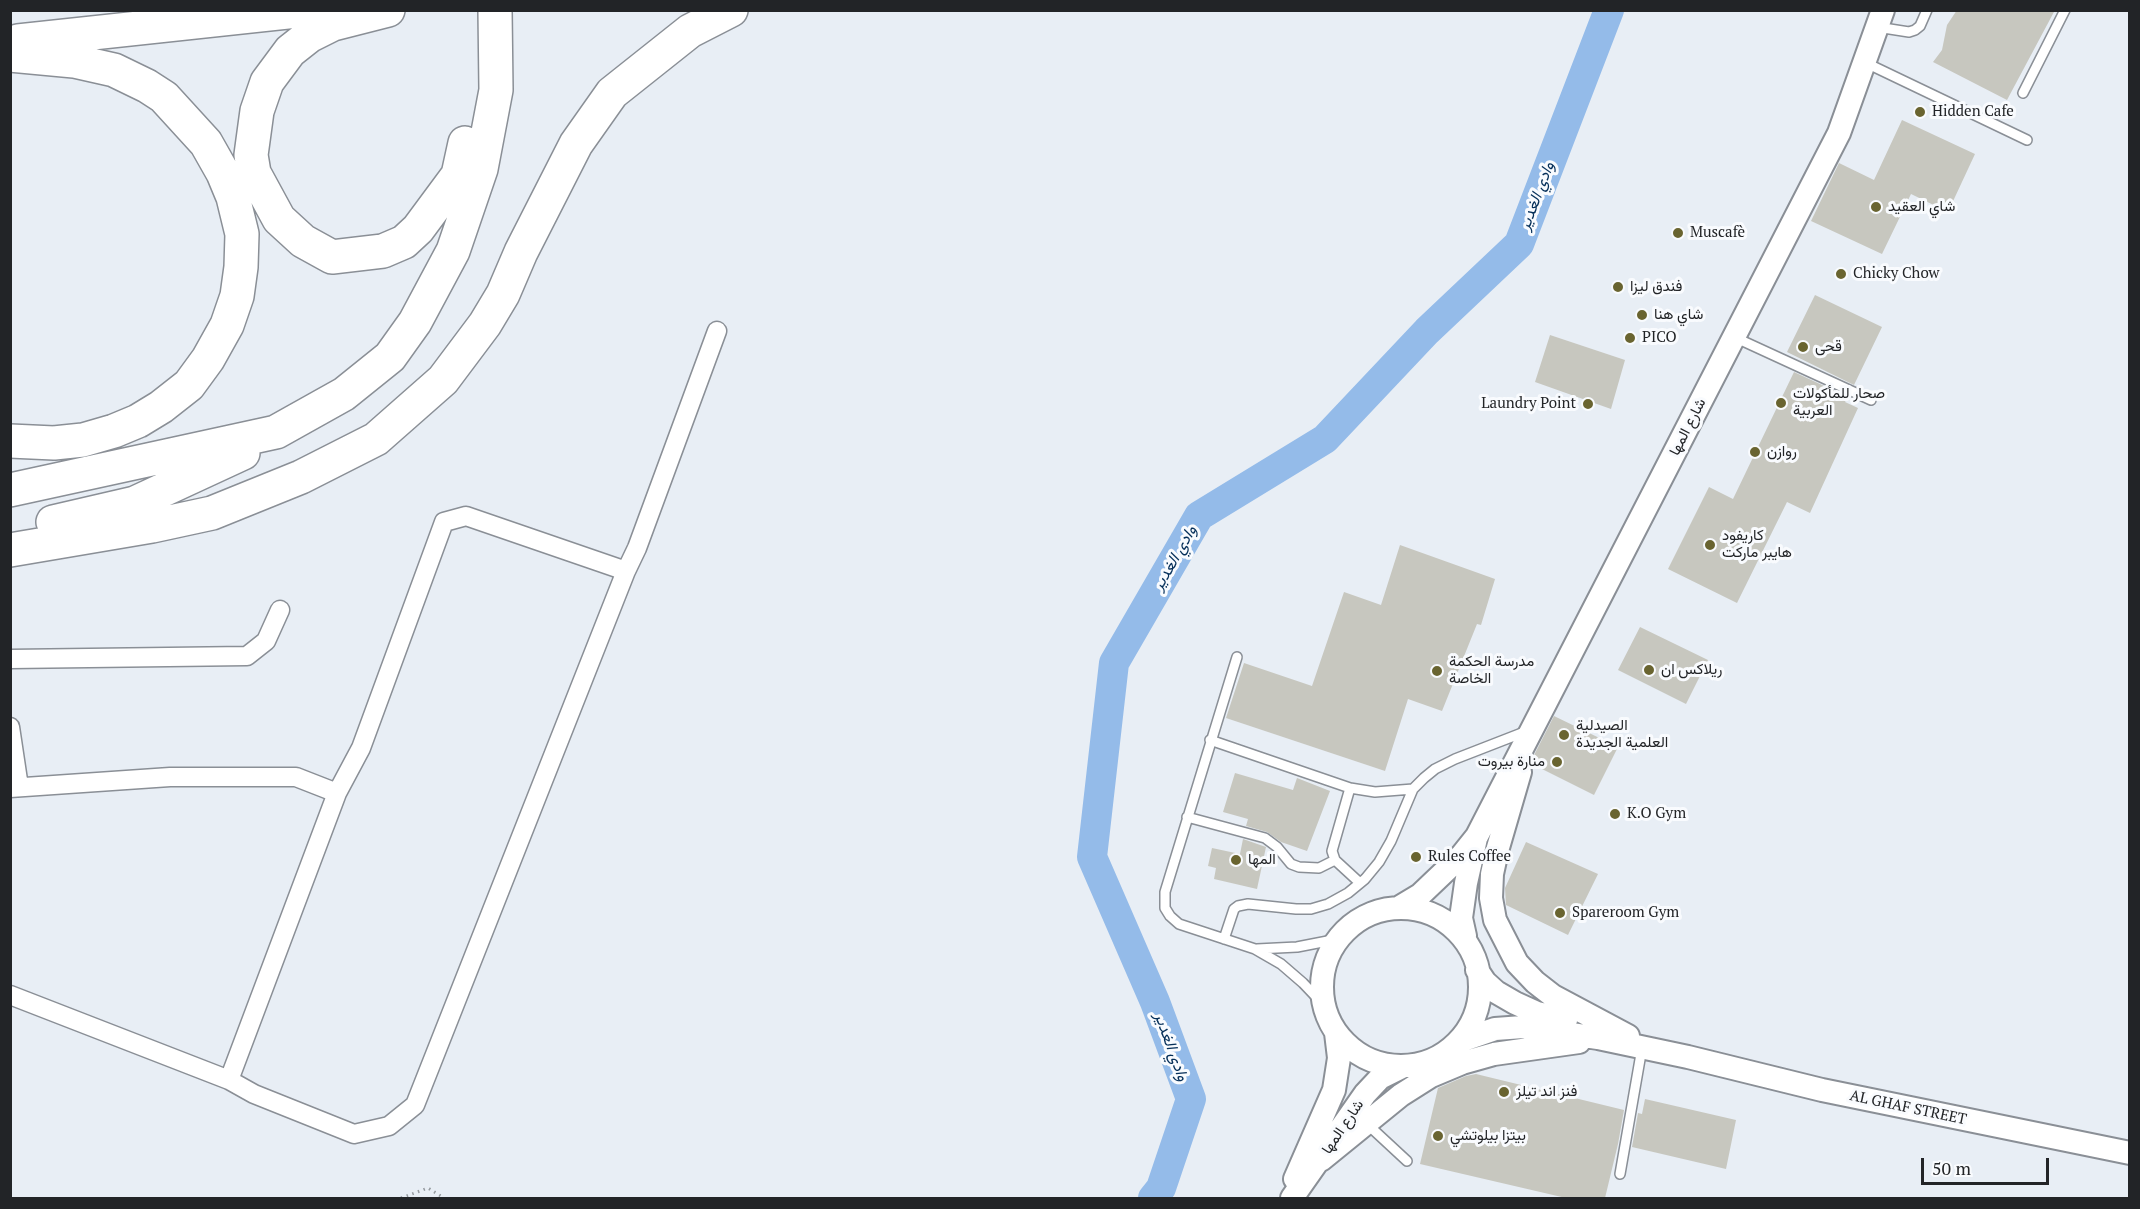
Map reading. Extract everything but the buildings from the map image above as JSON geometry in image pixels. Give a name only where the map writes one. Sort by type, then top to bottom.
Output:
[{"type":"highway","points":[[10,42],[306,10]]},
{"type":"highway","points":[[388,10],[333,24],[309,36],[290,51],[267,82],[257,111],[251,155],[254,173],[279,219],[303,241],[332,257],[383,251],[404,242],[418,229],[458,175],[469,123],[485,16]]},
{"type":"highway","points":[[10,550],[152,526],[212,513],[301,477],[376,439],[442,380],[485,324],[503,294],[521,252],[576,144],[612,93],[690,31],[731,10]]},
{"type":"highway","points":[[10,531],[135,503],[252,449],[276,432],[344,394],[390,357],[415,322],[453,251],[481,169],[496,90],[485,16]]},
{"type":"highway","points":[[10,55],[74,61],[114,70],[147,86],[164,98],[206,143],[234,197],[242,234],[237,296],[227,325],[208,359],[189,385],[161,407],[138,421],[114,431],[83,440],[54,443],[10,441]]},
{"type":"highway","points":[[10,490],[276,432]]},
{"type":"street","name":"شارع المها","points":[[1400,907],[1420,895],[1461,856],[1477,836],[1839,133],[1880,19]]},
{"type":"street","points":[[10,995],[229,1080],[254,1094],[354,1134],[389,1126],[415,1105],[637,548],[717,331]]},
{"type":"street","points":[[229,1080],[337,793],[361,748],[444,522],[466,516],[626,571]]},
{"type":"street","points":[[10,659],[247,656],[266,641],[280,610]]},
{"type":"street","points":[[10,727],[15,787],[170,777],[296,777],[337,793]]},
{"type":"street","points":[[1532,729],[1492,874],[1491,898],[1495,920],[1517,963],[1536,982],[1572,1007],[1635,1042]]},
{"type":"street","name":"شارع المها","points":[[1464,936],[1461,918],[1477,836]]},
{"type":"street","points":[[1463,1040],[1477,1011],[1480,997],[1475,957],[1464,936],[1434,915],[1400,907],[1370,914],[1353,924],[1338,939],[1326,960],[1322,981],[1323,1004],[1336,1033],[1353,1051],[1375,1062],[1404,1066],[1432,1060],[1463,1040],[1495,1029],[1523,1027],[1635,1042]]},
{"type":"street","points":[[1477,970],[1496,992],[1537,1013],[1635,1042]]},
{"type":"street","name":"شارع المها","points":[[1286,1198],[1334,1090],[1339,1058],[1336,1033]]},
{"type":"street","points":[[1320,1160],[1401,1095],[1431,1076],[1462,1063],[1494,1054],[1598,1038]]},
{"type":"street","name":"AL GHAF STREET","points":[[1635,1042],[1822,1090],[2130,1153]]},
{"type":"street","name":"شارع المها","points":[[1292,1198],[1365,1094],[1380,1078],[1404,1066]]},
{"type":"lane","points":[[1880,19],[1909,32],[1920,26],[1927,10]]},
{"type":"lane","points":[[2023,93],[2065,10]]},
{"type":"lane","points":[[1864,62],[2027,140]]},
{"type":"lane","points":[[1734,337],[1871,400]]},
{"type":"lane","points":[[1237,657],[1165,892],[1165,908],[1179,924],[1255,949],[1281,964],[1303,982],[1323,1004]]},
{"type":"lane","points":[[1224,939],[1234,909],[1238,906],[1248,904],[1311,909],[1328,904],[1348,893],[1379,862],[1391,842],[1413,789],[1435,769],[1532,729]]},
{"type":"lane","points":[[1210,740],[1350,788],[1375,792],[1413,789]]},
{"type":"lane","points":[[1350,788],[1332,846],[1335,860],[1360,883]]},
{"type":"lane","points":[[1187,817],[1265,838],[1277,847],[1291,864],[1319,868],[1335,860]]},
{"type":"lane","points":[[1255,949],[1297,947],[1338,939]]},
{"type":"lane","points":[[1620,1174],[1635,1042]]},
{"type":"lane","points":[[1366,1123],[1407,1161]]},
{"type":"path","points":[[401,1198],[428,1188],[444,1198]]},
{"type":"waterway","name":"وادي الغدير","points":[[1153,1198],[1161,1188],[1191,1099],[1155,1002],[1092,857],[1114,663],[1199,516],[1325,439],[1427,331],[1519,244],[1609,10]]},
{"type":"place","name":"Hidden Cafe","points":[[1920,112]]},
{"type":"place","name":"شاي العقيد","points":[[1876,207]]},
{"type":"place","name":"Muscafè","points":[[1678,233]]},
{"type":"place","name":"Chicky Chow","points":[[1841,274]]},
{"type":"place","name":"فندق ليزا","points":[[1618,287]]},
{"type":"place","name":"شاي هنا","points":[[1642,315]]},
{"type":"place","name":"PICO","points":[[1630,338]]},
{"type":"place","name":"قحى","points":[[1803,347]]},
{"type":"place","name":"صحار للمأكولات العربية","points":[[1781,403]]},
{"type":"place","name":"Laundry Point","points":[[1588,404]]},
{"type":"place","name":"روازن","points":[[1755,452]]},
{"type":"place","name":"كاريفود هايبر ماركت","points":[[1710,545]]},
{"type":"place","name":"ريلاكس ان","points":[[1649,670]]},
{"type":"place","name":"مدرسة الحكمة الخاصة","points":[[1437,671]]},
{"type":"place","name":"الصيدلية العلمية الجديدة","points":[[1564,735]]},
{"type":"place","name":"منارة بيروت","points":[[1557,762]]},
{"type":"place","name":"K.O Gym","points":[[1615,814]]},
{"type":"place","name":"Rules Coffee","points":[[1416,857]]},
{"type":"place","name":"المها","points":[[1236,860]]},
{"type":"place","name":"Spareroom Gym","points":[[1560,913]]},
{"type":"place","name":"فنز اند تيلز","points":[[1504,1092]]},
{"type":"place","name":"بيتزا بيلوتشي","points":[[1438,1136]]}]
